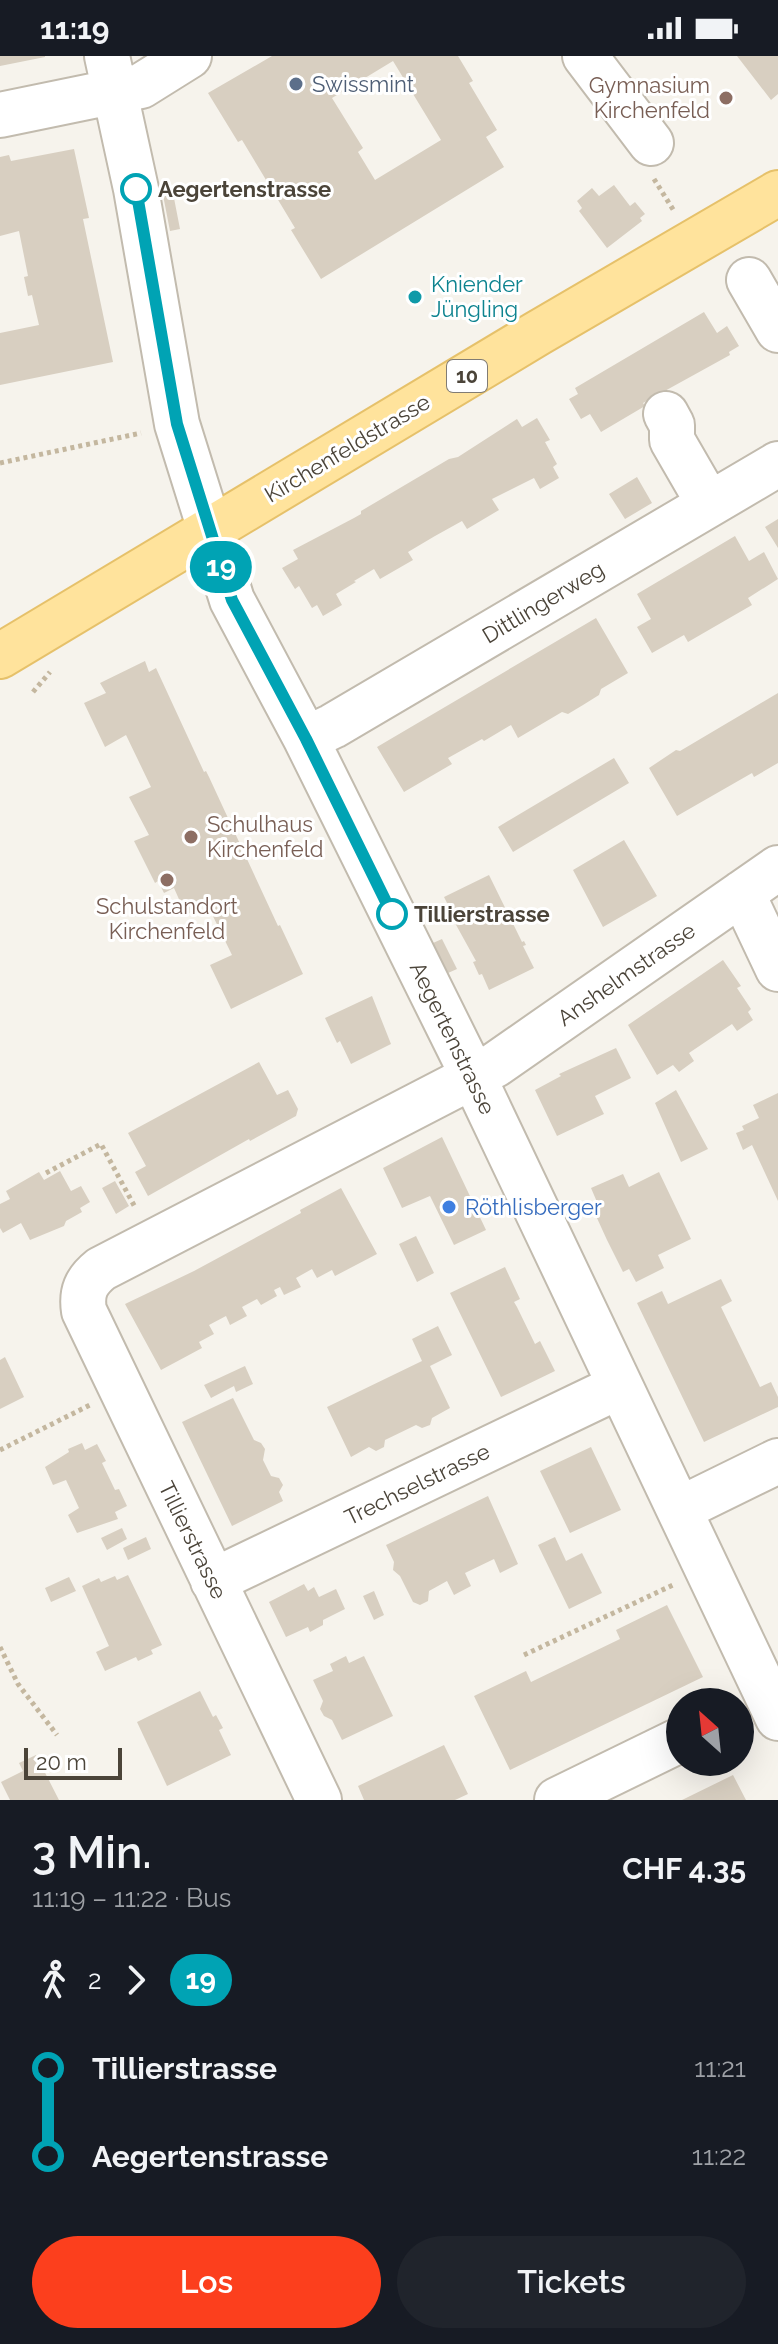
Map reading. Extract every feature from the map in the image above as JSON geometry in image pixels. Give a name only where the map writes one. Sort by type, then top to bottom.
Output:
[{"type":"main road","name":"Kirchenfeldstrasse","points":[[0,656],[778,193]]},
{"type":"street","points":[[0,115],[111,74],[141,86],[189,56]]},
{"type":"street","points":[[585,56],[651,143]]},
{"type":"street","name":"Aegertenstrasse","points":[[111,74],[139,203],[177,424],[232,600],[306,739],[473,1076],[680,1509],[762,1709]]},
{"type":"street","points":[[749,280],[778,330]]},
{"type":"street","points":[[666,414],[672,425],[672,440],[709,504]]},
{"type":"street","name":"Dittlingerweg","points":[[306,739],[778,464]]},
{"type":"street","name":"Anshelmstrasse","points":[[473,1076],[495,1065],[778,868]]},
{"type":"street","points":[[742,893],[778,969]]},
{"type":"street","name":"Tillierstrasse","points":[[319,1800],[84,1311],[84,1290],[90,1278],[101,1269],[473,1076]]},
{"type":"street","name":"Trechselstrasse","points":[[213,1581],[620,1386]]},
{"type":"street","points":[[680,1509],[778,1461]]},
{"type":"street","points":[[557,1800],[666,1747]]},
{"type":"path","points":[[651,143],[639,153],[694,243]]},
{"type":"path","points":[[0,463],[142,433]]},
{"type":"path","points":[[46,1173],[101,1144],[137,1211]]},
{"type":"path","points":[[0,1450],[101,1399]]},
{"type":"path","points":[[524,1655],[683,1581]]},
{"type":"path","points":[[0,1647],[18,1684],[57,1735]]},
{"type":"building","points":[[0,56],[45,56],[45,57],[0,66]]},
{"type":"building","points":[[272,56],[458,56],[473,81],[469,83],[497,130],[486,137],[504,167],[321,279],[291,230],[295,228],[242,140],[238,142],[208,93]],"holes":[[[393,61],[441,140],[375,180],[358,152],[363,148],[332,98]]]},
{"type":"building","points":[[737,56],[778,56],[778,94],[771,100]]},
{"type":"building","points":[[74,149],[89,218],[83,219],[113,362],[0,385],[0,333],[39,325],[32,295],[28,296],[24,277],[28,276],[19,231],[0,236],[0,157],[9,155],[11,161]]},
{"type":"building","points":[[614,185],[630,206],[635,202],[645,214],[640,218],[642,221],[607,248],[579,211],[582,208],[577,201],[592,188],[599,196]]},
{"type":"building","points":[[173,193],[180,229],[170,231],[163,195]]},
{"type":"building","points":[[704,312],[717,333],[727,326],[739,346],[729,352],[730,355],[643,403],[645,406],[601,432],[590,414],[581,419],[569,399],[578,394],[575,388]]},
{"type":"building","points":[[537,418],[550,440],[545,442],[557,464],[553,467],[559,478],[540,489],[534,478],[492,499],[499,510],[467,529],[462,521],[435,536],[408,552],[413,560],[380,579],[374,569],[354,581],[336,594],[342,605],[323,616],[317,605],[312,608],[299,586],[295,589],[282,568],[298,559],[293,550],[361,514],[361,511],[449,459],[458,457],[517,419],[522,427]]},
{"type":"building","points":[[637,477],[652,503],[625,519],[609,494]]},
{"type":"building","points":[[778,519],[778,548],[765,527]]},
{"type":"building","points":[[735,536],[749,561],[764,552],[778,579],[748,598],[752,605],[688,642],[684,635],[652,653],[637,627],[651,619],[637,594]]},
{"type":"building","points":[[596,618],[628,673],[568,714],[562,712],[518,738],[511,725],[484,741],[482,739],[448,758],[452,764],[404,792],[377,747]]},
{"type":"building","name":"Schulhaus Kirchenfeld","points":[[145,661],[149,672],[156,668],[303,974],[231,1009],[210,965],[232,955],[207,904],[186,915],[174,888],[164,893],[158,881],[155,883],[134,841],[149,835],[129,797],[151,787],[126,735],[105,747],[84,703],[106,693],[100,683]]},
{"type":"building","points":[[778,693],[778,763],[754,777],[752,773],[677,816],[649,768]]},
{"type":"building","points":[[614,758],[629,783],[513,852],[498,827]]},
{"type":"building","points":[[624,840],[657,896],[603,927],[573,870]]},
{"type":"building","points":[[489,875],[526,945],[523,946],[534,968],[489,990],[482,974],[479,975],[473,962],[476,961],[444,897]]},
{"type":"building","points":[[442,939],[457,969],[448,973],[433,943]]},
{"type":"building","points":[[723,960],[741,986],[737,988],[751,1009],[748,1012],[753,1020],[737,1031],[732,1024],[689,1053],[694,1061],[679,1072],[673,1065],[657,1075],[628,1025]]},
{"type":"building","points":[[372,996],[391,1044],[351,1064],[325,1018]]},
{"type":"building","points":[[616,1048],[631,1078],[595,1096],[604,1114],[557,1136],[535,1090],[561,1076],[559,1074]]},
{"type":"building","points":[[259,1062],[277,1095],[288,1090],[298,1109],[296,1116],[148,1196],[135,1172],[146,1166],[128,1133]]},
{"type":"building","points":[[676,1090],[708,1149],[681,1162],[655,1103]]},
{"type":"building","points":[[778,1093],[778,1201],[752,1145],[743,1150],[736,1133],[744,1130],[742,1126],[759,1118],[753,1105]]},
{"type":"building","points":[[442,1137],[486,1230],[454,1245],[430,1196],[402,1208],[383,1168]]},
{"type":"building","points":[[60,1171],[71,1191],[81,1186],[90,1202],[80,1208],[82,1212],[66,1221],[64,1226],[30,1240],[21,1223],[3,1233],[0,1228],[0,1204],[10,1199],[6,1191],[39,1172],[44,1180]]},
{"type":"building","points":[[659,1172],[691,1239],[658,1255],[664,1268],[636,1282],[629,1269],[623,1272],[607,1240],[591,1205],[597,1202],[591,1188],[623,1174],[629,1187]]},
{"type":"building","points":[[115,1181],[129,1206],[116,1214],[102,1188]]},
{"type":"building","points":[[341,1188],[377,1254],[335,1276],[332,1270],[317,1278],[312,1269],[296,1278],[301,1287],[284,1295],[280,1287],[274,1290],[277,1296],[261,1305],[257,1299],[242,1307],[247,1316],[230,1325],[226,1316],[209,1325],[214,1334],[199,1342],[202,1348],[161,1370],[125,1304],[194,1271]]},
{"type":"building","points":[[416,1236],[434,1273],[417,1282],[399,1244]]},
{"type":"building","points":[[505,1267],[520,1299],[514,1302],[535,1344],[540,1341],[555,1371],[501,1397],[450,1293]]},
{"type":"building","points":[[721,1279],[732,1301],[721,1307],[760,1387],[771,1382],[778,1397],[778,1407],[704,1442],[637,1303],[662,1291],[668,1304]]},
{"type":"building","points":[[438,1326],[452,1355],[430,1366],[450,1408],[432,1418],[430,1425],[422,1428],[416,1425],[385,1440],[384,1447],[376,1451],[369,1447],[351,1457],[327,1407],[422,1361],[412,1339]]},
{"type":"building","points":[[5,1357],[24,1397],[0,1409],[0,1360]]},
{"type":"building","points":[[245,1366],[253,1384],[236,1392],[234,1386],[211,1398],[204,1385]]},
{"type":"building","points":[[233,1398],[254,1440],[265,1449],[263,1460],[271,1476],[279,1478],[283,1485],[279,1492],[283,1501],[232,1526],[182,1422]]},
{"type":"building","points":[[82,1443],[85,1450],[97,1444],[115,1490],[119,1489],[127,1506],[115,1512],[118,1519],[77,1533],[68,1515],[79,1508],[66,1480],[53,1485],[45,1467],[69,1452],[68,1449]]},
{"type":"building","points":[[591,1447],[621,1510],[570,1533],[540,1471]]},
{"type":"building","points":[[488,1496],[518,1564],[500,1573],[494,1559],[465,1573],[471,1586],[454,1595],[447,1581],[429,1591],[428,1601],[420,1605],[413,1602],[400,1576],[393,1570],[394,1562],[386,1545]]},
{"type":"building","points":[[122,1528],[127,1539],[107,1550],[101,1538]]},
{"type":"building","points":[[146,1537],[151,1549],[128,1560],[123,1548]]},
{"type":"building","points":[[555,1537],[566,1561],[582,1553],[602,1593],[569,1609],[538,1545]]},
{"type":"building","points":[[128,1575],[162,1645],[151,1650],[153,1654],[138,1661],[136,1657],[105,1671],[96,1652],[109,1646],[82,1586],[99,1578],[101,1582]]},
{"type":"building","points":[[69,1577],[76,1591],[51,1602],[45,1588]]},
{"type":"building","points":[[304,1584],[308,1591],[314,1587],[319,1597],[336,1589],[345,1609],[323,1620],[323,1625],[310,1632],[308,1627],[286,1637],[269,1602]]},
{"type":"building","points":[[374,1591],[384,1615],[374,1620],[363,1596]]},
{"type":"building","points":[[667,1605],[703,1677],[680,1688],[666,1688],[666,1695],[510,1770],[474,1696],[526,1671],[531,1682],[620,1639],[616,1630]]},
{"type":"building","points":[[346,1656],[349,1663],[364,1656],[393,1716],[342,1740],[332,1720],[324,1716],[320,1709],[323,1701],[313,1680],[333,1671],[330,1664]]},
{"type":"building","points":[[200,1691],[213,1717],[216,1715],[223,1728],[219,1730],[231,1755],[167,1786],[137,1722]]},
{"type":"building","points":[[444,1745],[468,1794],[455,1800],[364,1800],[358,1786]]},
{"type":"building","points":[[36,1755],[59,1800],[10,1800],[1,1782],[23,1771],[19,1763]]},
{"type":"building","points":[[734,1776],[746,1800],[682,1800]]},
{"type":"bus line","name":"19","points":[[136,189],[177,424],[232,600],[306,739],[392,914]]},
{"type":"place","name":"Swissmint","points":[[296,84]]},
{"type":"place","name":"Gymnasium Kirchenfeld","points":[[726,98]]},
{"type":"place","name":"Aegertenstrasse","points":[[136,189]]},
{"type":"place","name":"Kniender Jüngling","points":[[415,297]]},
{"type":"place","name":"Schulhaus Kirchenfeld","points":[[191,837]]},
{"type":"place","name":"Schulstandort Kirchenfeld","points":[[167,880]]},
{"type":"place","name":"Tillierstrasse","points":[[392,914]]},
{"type":"place","name":"Röthlisberger","points":[[449,1207]]}]
